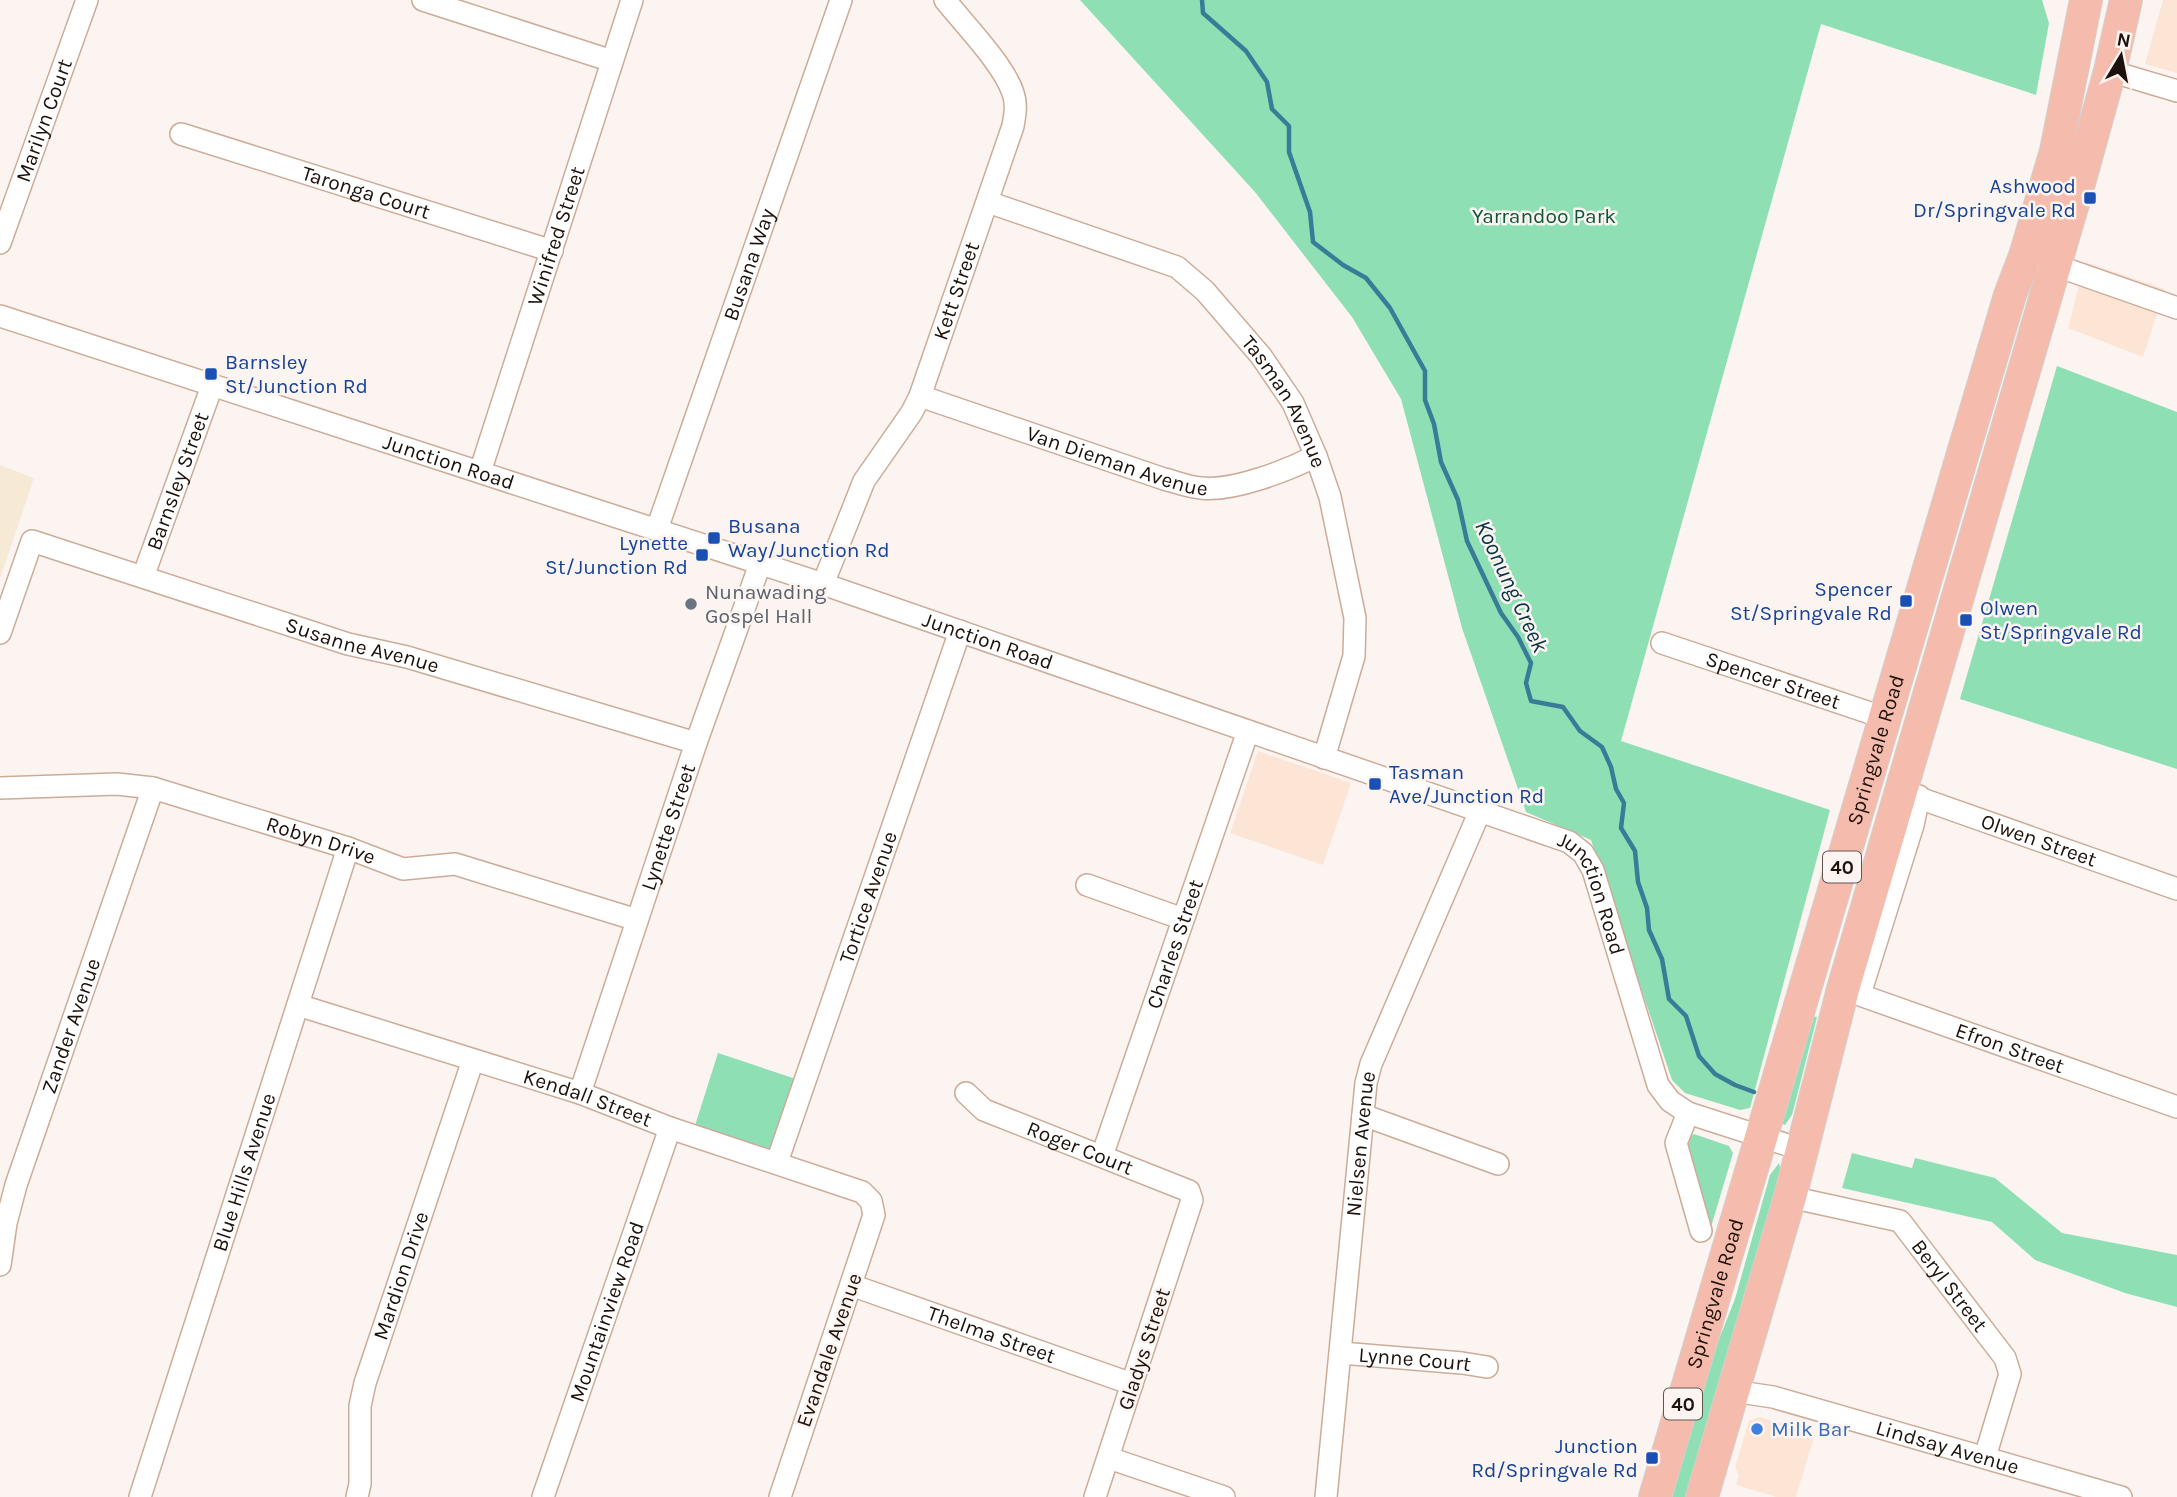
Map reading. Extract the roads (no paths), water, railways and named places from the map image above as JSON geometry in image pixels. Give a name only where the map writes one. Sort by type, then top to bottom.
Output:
[{"type":"highway","name":"Springvale Road","points":[[1702,1497],[1910,794],[2110,71],[2126,0]]},
{"type":"highway","name":"Springvale Road","points":[[1656,1497],[2010,295],[2025,256],[2061,131],[2082,5]]},
{"type":"street","name":"Marilyn Court","points":[[0,243],[87,0]]},
{"type":"street","points":[[423,0],[448,4],[612,61]]},
{"type":"street","name":"Winifred Street","points":[[480,472],[632,0]]},
{"type":"street","name":"Busana Way","points":[[657,529],[841,0]]},
{"type":"street","name":"Kett Street","points":[[823,584],[864,481],[912,412],[920,396],[1013,126],[1016,108],[1014,95],[1005,75],[945,0]]},
{"type":"street","points":[[2110,71],[2177,91]]},
{"type":"street","name":"Taronga Court","points":[[181,134],[552,251]]},
{"type":"street","name":"Tasman Avenue","points":[[988,202],[1177,267],[1205,291],[1261,356],[1293,403],[1316,456],[1333,509],[1354,618],[1354,656],[1324,758]]},
{"type":"street","points":[[2025,256],[2177,308]]},
{"type":"street","name":"Junction Road","points":[[0,316],[823,584],[1569,842],[1583,853],[1593,870],[1658,1085],[1670,1101],[1688,1113],[1803,1150]]},
{"type":"street","name":"Barnsley Street","points":[[143,577],[212,386]]},
{"type":"street","name":"Van Dieman Avenue","points":[[920,396],[1164,479],[1203,488],[1238,484],[1295,466],[1316,456]]},
{"type":"street","name":"Susanne Avenue","points":[[0,633],[32,541],[348,644],[407,657],[696,743]]},
{"type":"street","name":"Lynette Street","points":[[580,1093],[696,743],[760,564]]},
{"type":"street","name":"Tortice Avenue","points":[[777,1162],[960,631]]},
{"type":"street","name":"Spencer Street","points":[[1662,643],[1885,719]]},
{"type":"street","name":"Charles Street","points":[[1102,1156],[1248,731]]},
{"type":"street","name":"Robyn Drive","points":[[0,788],[117,784],[153,788],[348,848],[403,869],[455,864],[636,920]]},
{"type":"street","name":"Zander Avenue","points":[[0,1265],[6,1223],[16,1185],[153,788]]},
{"type":"street","name":"Olwen Street","points":[[1910,794],[2177,889]]},
{"type":"street","name":"Nielsen Avenue","points":[[1326,1497],[1366,1083],[1371,1063],[1480,811]]},
{"type":"street","name":"Blue Hills Avenue","points":[[139,1497],[348,848]]},
{"type":"street","points":[[1087,886],[1182,919]]},
{"type":"street","name":"Efron Street","points":[[1852,991],[2177,1107]]},
{"type":"street","name":"Kendall Street","points":[[298,1004],[580,1093],[670,1128],[862,1192],[871,1201]]},
{"type":"street","name":"Mardion Drive","points":[[358,1497],[360,1406],[365,1383],[473,1060]]},
{"type":"street","name":"Roger Court","points":[[966,1093],[984,1110],[1189,1191],[1192,1200]]},
{"type":"street","points":[[1688,1113],[1676,1143],[1701,1231]]},
{"type":"street","points":[[1363,1115],[1498,1164]]},
{"type":"street","name":"Mountainview Road","points":[[544,1497],[670,1128]]},
{"type":"street","name":"Beryl Street","points":[[1790,1198],[1900,1221],[2005,1357],[2010,1374],[1985,1457]]},
{"type":"street","name":"Gladys Street","points":[[1095,1497],[1192,1200]]},
{"type":"street","name":"Evandale Avenue","points":[[780,1497],[874,1215],[871,1201]]},
{"type":"street","name":"Thelma Street","points":[[851,1285],[1132,1384]]},
{"type":"street","name":"Lynne Court","points":[[1341,1353],[1487,1367]]},
{"type":"street","name":"Lindsay Avenue","points":[[1733,1391],[1773,1397],[2121,1497]]},
{"type":"street","points":[[1108,1458],[1224,1497]]},
{"type":"waterway","name":"Koonung Creek","points":[[1202,0],[1203,13],[1246,51],[1267,82],[1272,109],[1289,126],[1289,152],[1310,212],[1313,242],[1343,265],[1366,278],[1390,308],[1425,371],[1425,400],[1434,424],[1441,462],[1458,500],[1467,541],[1501,613],[1518,637],[1531,663],[1526,683],[1531,701],[1563,707],[1580,731],[1602,747],[1611,767],[1616,789],[1624,803],[1621,828],[1635,851],[1638,882],[1647,908],[1649,930],[1662,959],[1669,999],[1686,1016],[1699,1056],[1715,1074],[1754,1092]]},
{"type":"place","name":"Ashwood Dr/Springvale Rd","points":[[2090,198]]},
{"type":"place","name":"Barnsley St/Junction Rd","points":[[211,374]]},
{"type":"place","name":"Busana Way/Junction Rd","points":[[714,538]]},
{"type":"place","name":"Lynette St/Junction Rd","points":[[702,555]]},
{"type":"place","name":"Spencer St/Springvale Rd","points":[[1906,601]]},
{"type":"place","name":"Nunawading Gospel Hall","points":[[691,604]]},
{"type":"place","name":"Olwen St/Springvale Rd","points":[[1966,620]]},
{"type":"place","name":"Tasman Ave/Junction Rd","points":[[1375,784]]},
{"type":"place","name":"Milk Bar","points":[[1757,1429]]},
{"type":"place","name":"Junction Rd/Springvale Rd","points":[[1652,1458]]},
{"type":"park label","name":"Yarrandoo Park","points":[[1544,216]]}]
